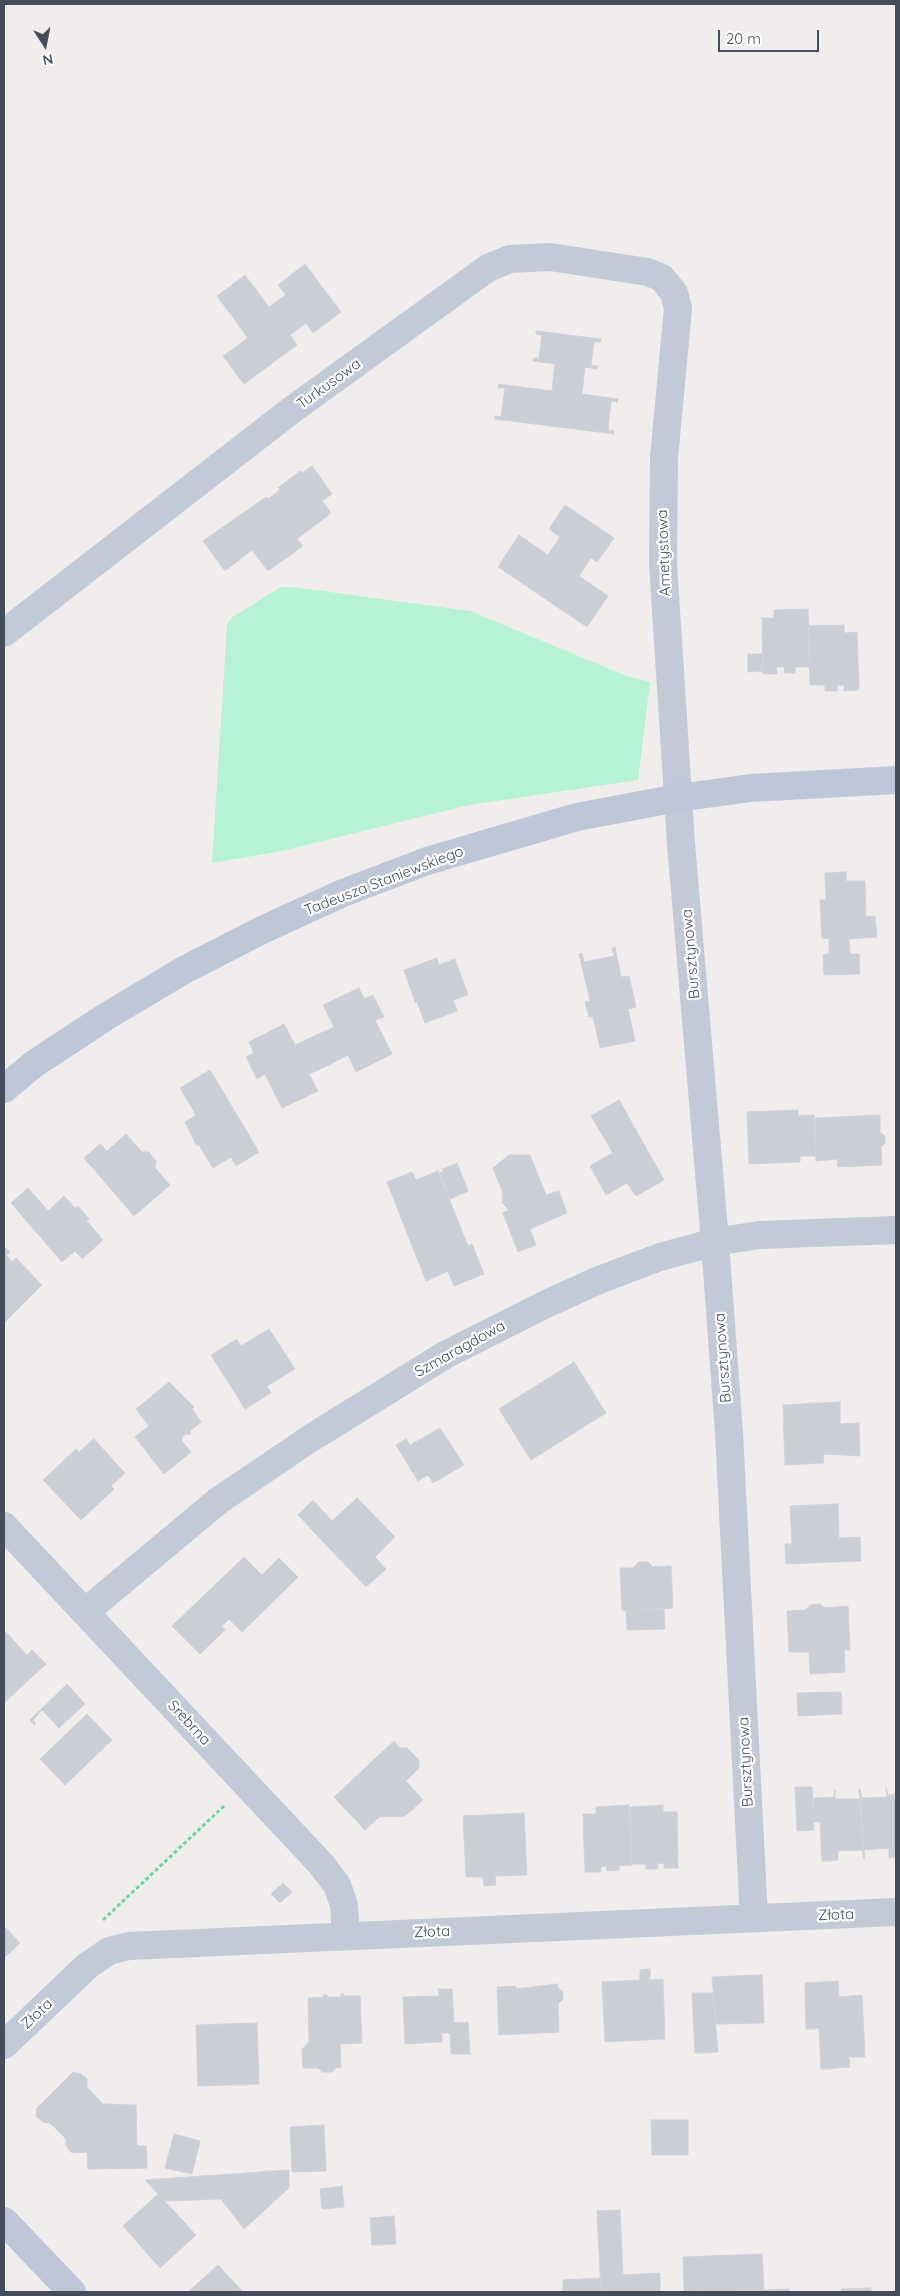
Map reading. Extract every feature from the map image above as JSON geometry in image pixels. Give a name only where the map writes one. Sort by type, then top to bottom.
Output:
[{"type":"street","name":"Turkusowa","points":[[4,633],[294,409],[488,268],[510,259],[550,257],[648,272],[662,278],[674,293],[678,308]]},
{"type":"street","name":"Ametystowa","points":[[678,308],[664,458],[663,528],[678,798]]},
{"type":"street","name":"Tadeusza Staniewskiego","points":[[4,1089],[34,1064],[107,1016],[184,970],[262,930],[343,893],[427,861],[577,817],[678,798],[751,788],[896,780]]},
{"type":"street","name":"Bursztynowa","points":[[678,798],[729,1433],[754,1918]]},
{"type":"street","name":"Szmaragdowa","points":[[85,1612],[218,1501],[311,1438],[445,1356],[544,1305],[599,1280],[660,1257],[715,1242],[759,1235],[896,1230]]},
{"type":"street","name":"Srebrna","points":[[4,1526],[321,1864],[337,1885],[344,1904],[346,1936]]},
{"type":"street","name":"Złota","points":[[4,2045],[87,1966],[109,1951],[129,1946],[156,1943],[896,1912]]},
{"type":"street","points":[[4,2221],[72,2292]]},
{"type":"path","points":[[98,1924],[247,1785]]},
{"type":"green space","points":[[281,587],[293,587],[470,611],[629,677],[650,682],[638,780],[469,805],[282,851],[212,863],[227,625],[231,618]]},
{"type":"building","points":[[305,264],[341,312],[313,333],[306,323],[290,335],[297,345],[244,384],[223,356],[248,338],[217,296],[245,275],[269,307],[286,295],[278,285]]},
{"type":"building","points":[[536,331],[601,339],[600,342],[594,342],[591,365],[597,366],[597,369],[585,367],[582,394],[618,399],[617,402],[611,401],[608,430],[614,431],[614,434],[495,419],[495,416],[501,417],[505,388],[498,388],[499,384],[552,391],[555,364],[533,361],[533,358],[539,358],[542,335],[536,334]]},
{"type":"building","points":[[312,466],[332,494],[322,501],[331,513],[297,539],[303,546],[268,571],[252,550],[225,571],[203,541],[266,497],[268,499],[280,490],[278,488],[300,471],[302,473]]},
{"type":"building","points":[[565,505],[614,538],[597,562],[591,558],[579,576],[608,596],[587,627],[498,567],[519,535],[548,555],[560,537],[549,529]]},
{"type":"building","points":[[808,609],[810,667],[795,667],[795,673],[785,673],[784,667],[776,667],[777,674],[763,674],[762,618],[774,618],[774,610]]},
{"type":"building","points":[[844,625],[844,633],[857,632],[859,690],[844,691],[844,685],[837,685],[837,691],[825,691],[825,685],[810,685],[808,626]]},
{"type":"building","points":[[748,654],[763,654],[763,671],[748,672]]},
{"type":"building","points":[[846,872],[846,881],[865,881],[866,917],[875,916],[877,937],[849,939],[850,954],[859,954],[860,974],[824,975],[823,955],[829,954],[829,938],[822,939],[820,900],[826,900],[825,873]]},
{"type":"building","points":[[615,947],[621,977],[629,976],[636,1007],[628,1009],[635,1041],[600,1048],[593,1016],[589,1017],[585,1002],[590,1001],[579,954],[582,953],[584,962],[614,956],[612,948]]},
{"type":"building","points":[[437,958],[439,965],[455,959],[468,995],[453,1000],[457,1011],[425,1023],[417,1002],[415,1002],[404,970]]},
{"type":"building","points":[[359,988],[364,999],[373,995],[384,1017],[375,1020],[392,1054],[356,1072],[348,1055],[329,1065],[314,1036],[334,1027],[323,1005]]},
{"type":"building","points":[[284,1024],[295,1045],[314,1036],[329,1065],[309,1074],[318,1091],[282,1108],[265,1074],[257,1079],[246,1057],[254,1053],[249,1042]]},
{"type":"building","points":[[210,1070],[259,1152],[236,1166],[231,1157],[213,1168],[199,1145],[197,1146],[185,1122],[196,1115],[180,1088]]},
{"type":"building","points":[[619,1100],[664,1180],[636,1196],[627,1183],[606,1195],[590,1166],[613,1153],[591,1116]]},
{"type":"building","points":[[798,1110],[798,1116],[814,1115],[816,1156],[800,1156],[800,1162],[749,1164],[747,1112]]},
{"type":"building","points":[[880,1115],[880,1132],[885,1136],[885,1143],[881,1147],[882,1165],[838,1167],[837,1159],[816,1161],[815,1118]]},
{"type":"building","points":[[126,1134],[142,1152],[149,1152],[156,1161],[155,1168],[170,1185],[134,1216],[84,1158],[100,1144],[107,1151]]},
{"type":"building","points":[[509,1155],[530,1155],[546,1195],[559,1191],[567,1213],[530,1229],[536,1245],[518,1252],[503,1213],[509,1210],[502,1203],[503,1193],[493,1168]]},
{"type":"building","points":[[457,1163],[468,1191],[450,1199],[440,1173],[443,1172],[443,1169]]},
{"type":"building","points":[[438,1171],[468,1246],[472,1244],[484,1274],[454,1286],[448,1271],[426,1281],[387,1182],[412,1172],[416,1180]]},
{"type":"building","points":[[28,1188],[48,1211],[64,1196],[75,1208],[78,1206],[89,1219],[86,1220],[103,1240],[82,1259],[75,1251],[62,1262],[11,1203]]},
{"type":"building","points":[[4,1246],[10,1252],[6,1255],[12,1262],[16,1258],[42,1285],[4,1323]]},
{"type":"building","points":[[269,1329],[295,1369],[267,1386],[271,1393],[245,1409],[211,1355],[237,1339],[241,1346]]},
{"type":"building","points":[[574,1362],[606,1413],[531,1460],[499,1409]]},
{"type":"building","points":[[169,1382],[194,1407],[192,1409],[201,1422],[190,1431],[189,1435],[187,1433],[182,1437],[182,1441],[191,1452],[164,1474],[135,1437],[149,1426],[136,1409]]},
{"type":"building","points":[[840,1402],[840,1424],[859,1423],[860,1456],[823,1454],[824,1463],[785,1465],[783,1405]]},
{"type":"building","points":[[440,1428],[464,1465],[433,1483],[428,1475],[418,1481],[396,1445],[406,1439],[410,1445]]},
{"type":"building","points":[[94,1439],[125,1473],[111,1486],[114,1489],[81,1520],[43,1480],[76,1449],[79,1452]]},
{"type":"building","points":[[357,1498],[395,1537],[375,1557],[386,1569],[366,1587],[298,1515],[313,1500],[332,1521]]},
{"type":"building","points":[[838,1504],[839,1538],[860,1537],[861,1561],[786,1564],[785,1544],[792,1544],[790,1506]]},
{"type":"building","points":[[244,1557],[262,1575],[279,1558],[298,1577],[242,1632],[229,1619],[222,1626],[225,1630],[200,1654],[172,1626]]},
{"type":"building","points":[[639,1562],[648,1562],[653,1567],[671,1566],[673,1608],[622,1611],[620,1568],[633,1568]]},
{"type":"building","points":[[820,1604],[825,1608],[848,1606],[850,1650],[844,1650],[845,1672],[810,1674],[809,1652],[789,1652],[787,1611],[806,1610],[810,1605]]},
{"type":"building","points":[[664,1609],[665,1629],[627,1630],[626,1611]]},
{"type":"building","points":[[4,1630],[27,1655],[32,1650],[46,1664],[4,1703]]},
{"type":"building","points":[[67,1684],[85,1704],[59,1728],[42,1710],[33,1720],[36,1723],[34,1725],[30,1720]]},
{"type":"building","points":[[841,1692],[842,1714],[798,1716],[797,1693]]},
{"type":"building","points":[[87,1714],[112,1740],[65,1785],[40,1759]]},
{"type":"building","points":[[394,1741],[400,1748],[407,1748],[419,1760],[419,1768],[406,1781],[423,1800],[405,1816],[379,1817],[365,1830],[334,1797]]},
{"type":"building","points":[[795,1787],[812,1787],[814,1830],[797,1831]]},
{"type":"building","points":[[886,1788],[888,1795],[896,1794],[896,1857],[889,1858],[889,1848],[864,1850],[864,1859],[860,1789],[862,1798],[887,1797]]},
{"type":"building","points":[[835,1790],[835,1799],[860,1799],[864,1859],[862,1850],[838,1851],[838,1860],[822,1861],[820,1822],[814,1822],[813,1798],[834,1797]]},
{"type":"building","points":[[629,1805],[632,1865],[619,1866],[619,1870],[607,1871],[606,1866],[601,1867],[601,1872],[585,1872],[583,1814],[596,1814],[596,1807]]},
{"type":"building","points":[[663,1805],[663,1812],[677,1812],[678,1868],[664,1868],[664,1863],[657,1864],[658,1869],[646,1869],[646,1864],[632,1864],[630,1807]]},
{"type":"building","points":[[524,1813],[527,1875],[495,1876],[496,1885],[484,1886],[483,1877],[466,1877],[463,1816]]},
{"type":"building","points":[[283,1883],[292,1892],[280,1903],[271,1894]]},
{"type":"building","points":[[4,1926],[20,1943],[4,1958]]},
{"type":"building","points":[[650,1969],[650,1980],[663,1979],[665,2039],[605,2042],[602,1982],[640,1980],[640,1970]]},
{"type":"building","points":[[762,1975],[764,2023],[716,2024],[712,1977]]},
{"type":"building","points":[[838,1981],[839,1997],[862,1995],[865,2057],[849,2057],[850,2067],[821,2069],[819,2028],[806,2029],[805,1983]]},
{"type":"building","points":[[557,1984],[557,1987],[563,1992],[563,1999],[558,2004],[559,2032],[499,2035],[497,1987],[516,1986],[516,1989]]},
{"type":"building","points":[[438,1989],[452,1989],[454,2023],[468,2022],[470,2054],[451,2054],[450,2033],[442,2033],[442,2042],[405,2044],[403,1997],[439,1996]]},
{"type":"building","points":[[692,1993],[713,1993],[718,2052],[695,2053]]},
{"type":"building","points":[[341,1994],[344,1994],[344,1996],[360,1996],[362,2043],[340,2044],[341,2067],[335,2068],[332,2072],[322,2072],[318,2068],[303,2068],[302,2049],[309,2042],[308,1998],[324,1997],[323,1995],[327,1995],[327,1997],[341,1997]]},
{"type":"building","points":[[257,2023],[259,2084],[198,2086],[196,2025]]},
{"type":"building","points":[[73,2072],[81,2074],[87,2079],[87,2087],[103,2104],[136,2105],[137,2146],[146,2146],[147,2168],[88,2169],[87,2152],[72,2153],[66,2146],[66,2139],[50,2123],[43,2122],[36,2116],[37,2108]]},
{"type":"building","points":[[651,2120],[688,2120],[688,2155],[652,2155]]},
{"type":"building","points":[[324,2125],[326,2171],[292,2172],[290,2127]]},
{"type":"building","points":[[174,2134],[200,2141],[192,2174],[165,2168]]},
{"type":"building","points":[[289,2170],[289,2188],[244,2229],[221,2199],[165,2201],[145,2180]]},
{"type":"building","points":[[342,2186],[344,2207],[322,2209],[320,2189]]},
{"type":"building","points":[[158,2194],[196,2235],[160,2268],[123,2226]]},
{"type":"building","points":[[620,2210],[623,2275],[660,2273],[660,2292],[601,2292],[597,2211]]},
{"type":"building","points":[[394,2216],[396,2244],[372,2245],[370,2218]]},
{"type":"building","points":[[762,2254],[764,2290],[702,2292],[702,2287],[684,2288],[683,2257]]},
{"type":"building","points":[[218,2265],[243,2292],[188,2292]]},
{"type":"building","points":[[601,2278],[601,2292],[563,2292],[563,2280]]},
{"type":"building","points":[[702,2287],[702,2292],[684,2292],[684,2288]]},
{"type":"building","points":[[871,2288],[871,2292],[842,2292],[841,2289]]},
{"type":"building","points":[[789,2289],[789,2292],[764,2292],[764,2290]]},
{"type":"building","points":[[764,2290],[764,2292],[726,2292]]}]
